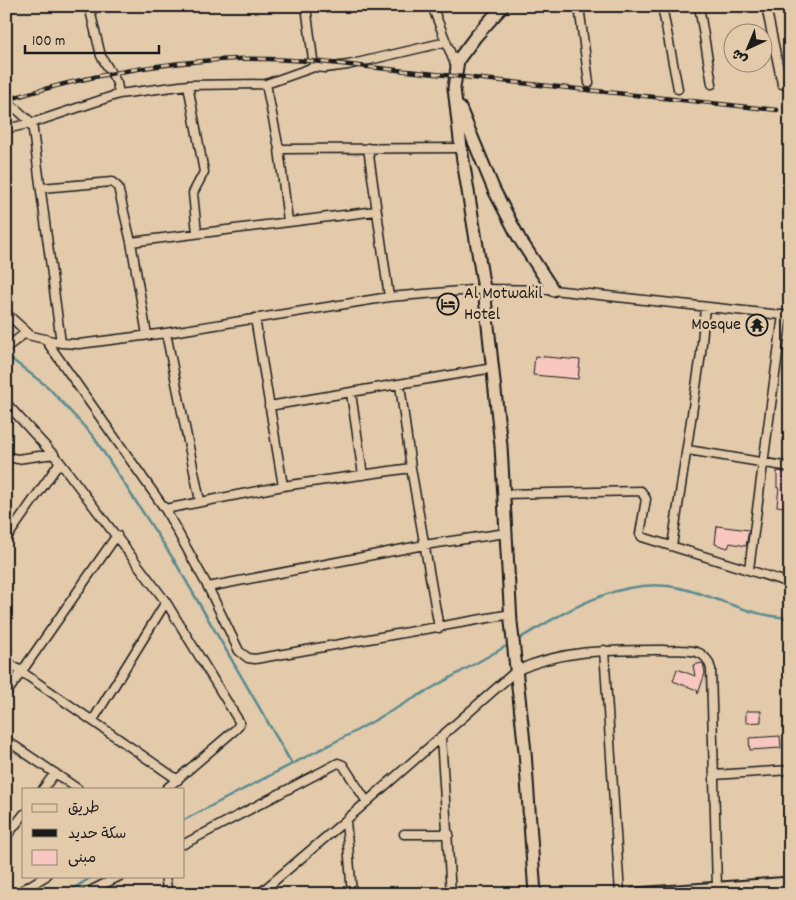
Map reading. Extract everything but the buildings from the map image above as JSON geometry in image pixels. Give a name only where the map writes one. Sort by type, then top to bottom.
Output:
[{"type":"street","points":[[89,6],[101,56],[117,84],[119,94]]},
{"type":"street","points":[[306,6],[314,67]]},
{"type":"street","points":[[432,6],[456,67]]},
{"type":"street","points":[[503,6],[476,36],[458,60],[456,67],[456,100],[461,148],[484,289],[492,368],[504,494],[511,618],[525,752],[535,894]]},
{"type":"street","points":[[579,6],[589,83]]},
{"type":"street","points":[[662,6],[678,89]]},
{"type":"street","points":[[699,6],[712,84]]},
{"type":"street","points":[[766,6],[782,84]]},
{"type":"street","points":[[6,129],[32,123],[119,94],[188,85],[266,84],[314,67],[348,66],[446,42]]},
{"type":"street","points":[[266,84],[279,149],[288,221]]},
{"type":"street","points":[[188,85],[204,172],[193,193],[197,233]]},
{"type":"street","points":[[6,100],[32,123],[61,343]]},
{"type":"street","points":[[456,100],[494,190],[519,238],[553,290]]},
{"type":"street","points":[[368,148],[389,297]]},
{"type":"street","points":[[279,149],[461,148]]},
{"type":"street","points":[[41,188],[112,182],[121,192],[147,335]]},
{"type":"street","points":[[131,242],[376,210]]},
{"type":"street","points":[[6,313],[29,334],[61,343],[79,344],[166,333],[389,297],[484,289],[553,290],[786,316],[762,463],[749,569]]},
{"type":"street","points":[[672,546],[688,450],[701,354],[705,307]]},
{"type":"street","points":[[255,318],[283,486]]},
{"type":"street","points":[[166,333],[200,501]]},
{"type":"street","points":[[6,348],[16,338],[29,334]]},
{"type":"street","points":[[45,339],[165,509],[208,587],[239,651],[248,658],[255,659],[438,628],[511,618]]},
{"type":"street","points":[[269,406],[492,368]]},
{"type":"street","points":[[400,384],[411,468],[438,628]]},
{"type":"street","points":[[351,393],[363,475]]},
{"type":"street","points":[[6,403],[54,454],[166,602],[240,723],[236,729],[167,788]]},
{"type":"street","points":[[688,450],[790,467]]},
{"type":"street","points":[[6,456],[17,459],[54,454]]},
{"type":"street","points":[[6,539],[60,462]]},
{"type":"street","points":[[165,509],[283,486],[411,468]]},
{"type":"street","points":[[504,494],[641,491],[646,499],[641,536],[790,583]]},
{"type":"street","points":[[208,587],[424,545],[506,533]]},
{"type":"street","points":[[6,694],[116,535]]},
{"type":"street","points":[[93,720],[166,602]]},
{"type":"street","points":[[604,650],[620,894]]},
{"type":"street","points":[[259,894],[441,737],[515,666],[577,652],[604,650],[695,651],[708,660],[711,669],[717,888]]},
{"type":"street","points":[[6,662],[178,780]]},
{"type":"street","points":[[441,737],[449,834],[451,894]]},
{"type":"street","points":[[6,740],[77,788]]},
{"type":"street","points":[[185,843],[338,763],[343,765],[367,802]]},
{"type":"street","points":[[714,775],[790,770]]},
{"type":"street","points":[[43,788],[55,773]]},
{"type":"street","points":[[6,837],[22,817]]},
{"type":"street","points":[[346,820],[352,894]]},
{"type":"street","points":[[404,834],[449,834]]},
{"type":"street","points":[[16,894],[43,878]]},
{"type":"street","points":[[84,894],[116,878]]},
{"type":"street","points":[[165,878],[168,894]]},
{"type":"street","points":[[635,894],[702,891],[717,888],[766,889],[790,883]]},
{"type":"waterway","points":[[6,355],[48,387],[93,436],[174,560],[292,764]]},
{"type":"waterway","points":[[517,640],[574,608],[595,599],[616,591],[658,585],[680,588],[761,614],[790,618]]},
{"type":"waterway","points":[[185,819],[354,732],[510,644]]},
{"type":"waterway","points":[[65,894],[90,878]]},
{"type":"railway","points":[[6,100],[62,84],[148,67],[177,63],[255,59],[312,61],[777,110]]},
{"type":"place","name":"Al Motwakil Hotel","points":[[448,304]]},
{"type":"place","name":"Mosque","points":[[757,325]]}]
